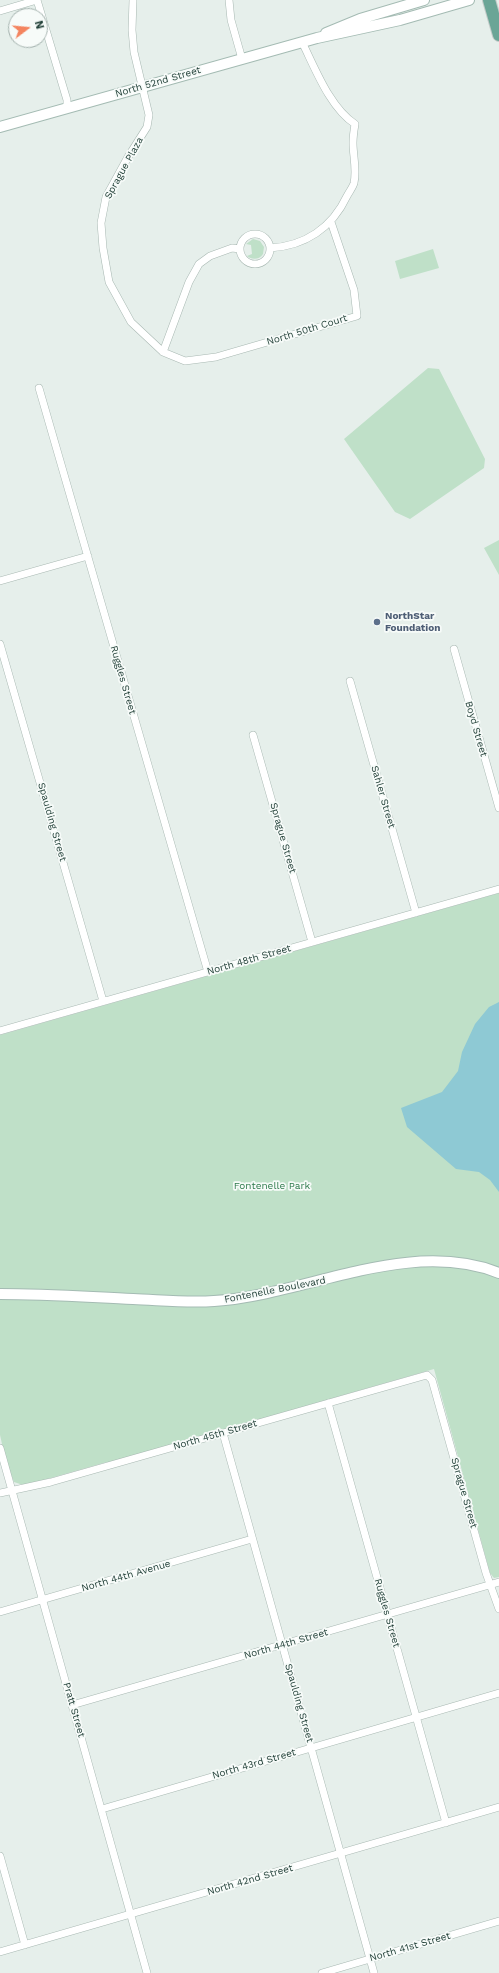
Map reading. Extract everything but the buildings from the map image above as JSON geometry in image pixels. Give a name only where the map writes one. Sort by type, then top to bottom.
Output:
[{"type":"main road","name":"North 52nd Street","points":[[317,38],[339,26],[424,0]]},
{"type":"main road","name":"North 52nd Street","points":[[0,127],[302,42],[400,20],[469,0]]},
{"type":"main road","points":[[489,0],[499,34]]},
{"type":"main road","name":"Fontenelle Boulevard","points":[[0,1294],[215,1301],[264,1294],[381,1267],[410,1263],[452,1263],[499,1273]]},
{"type":"street","points":[[0,11],[37,0],[67,100],[67,108]]},
{"type":"street","name":"Sprague Plaza","points":[[133,0],[132,30],[134,52],[149,115],[147,127],[106,197],[101,223],[109,282],[131,322],[163,352]]},
{"type":"street","points":[[229,0],[231,20],[242,59]]},
{"type":"street","points":[[270,248],[283,247],[311,238],[331,222],[342,208],[354,183],[356,163],[353,143],[355,124],[347,119],[330,96],[313,69],[302,42]]},
{"type":"street","name":"North 50th Court","points":[[163,352],[185,361],[216,358],[357,316],[354,290],[331,222]]},
{"type":"street","points":[[254,234],[263,236],[269,243],[270,253],[265,260],[254,264],[245,260],[240,249],[245,238],[254,234]]},
{"type":"street","points":[[163,352],[189,282],[199,264],[210,256],[232,248],[240,249]]},
{"type":"street","name":"Ruggles Street","points":[[39,388],[208,972]]},
{"type":"street","points":[[0,581],[88,556]]},
{"type":"street","name":"Spaulding Street","points":[[0,644],[103,1001]]},
{"type":"street","name":"Boyd Street","points":[[454,649],[499,808]]},
{"type":"street","name":"Sahler Street","points":[[350,681],[416,913]]},
{"type":"street","name":"Sprague Street","points":[[254,735],[312,942]]},
{"type":"street","name":"North 48th Street","points":[[0,1031],[499,889]]},
{"type":"street","name":"North 45th Street","points":[[0,1493],[51,1482],[427,1375],[430,1376]]},
{"type":"street","name":"Sprague Street","points":[[430,1376],[499,1609]]},
{"type":"street","name":"Ruggles Street","points":[[328,1403],[446,1823]]},
{"type":"street","name":"Spaulding Street","points":[[223,1433],[374,1973]]},
{"type":"street","name":"Pratt Street","points":[[0,1448],[147,1973]]},
{"type":"street","name":"North 44th Avenue","points":[[0,1612],[252,1539]]},
{"type":"street","name":"North 44th Street","points":[[72,1705],[499,1582]]},
{"type":"street","name":"North 43rd Street","points":[[102,1809],[499,1693]]},
{"type":"street","name":"North 42nd Street","points":[[0,1952],[499,1807]]},
{"type":"street","points":[[0,1856],[25,1945]]},
{"type":"street","name":"North 41st Street","points":[[322,1973],[499,1921]]},
{"type":"green space","points":[[253,239],[260,241],[264,247],[263,254],[255,259],[247,256],[252,254],[251,245],[246,244]]},
{"type":"green space","points":[[433,249],[439,268],[400,279],[395,261]]},
{"type":"green space","points":[[428,368],[439,369],[485,459],[484,468],[410,519],[395,512],[344,439]]},
{"type":"green space","points":[[499,540],[499,575],[484,548]]},
{"type":"green space","name":"Fontenelle Park","points":[[499,893],[499,1577],[494,1578],[490,1573],[434,1369],[108,1463],[107,1462],[33,1483],[23,1485],[14,1482],[6,1462],[0,1435],[0,1035]]},
{"type":"water","points":[[499,1002],[499,1192],[490,1180],[479,1172],[456,1169],[407,1127],[401,1108],[442,1092],[458,1071],[462,1052],[475,1024],[489,1007]]},
{"type":"place","name":"NorthStar Foundation","points":[[377,622]]}]
